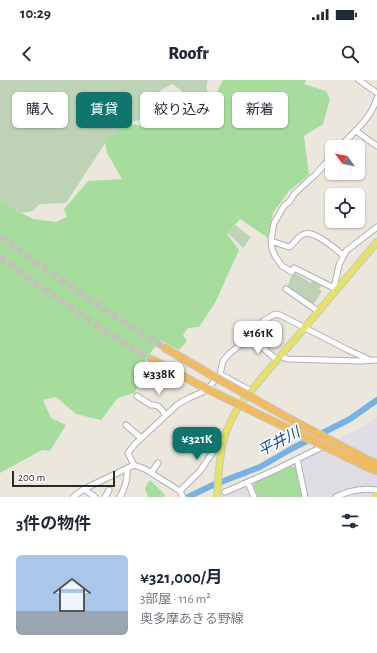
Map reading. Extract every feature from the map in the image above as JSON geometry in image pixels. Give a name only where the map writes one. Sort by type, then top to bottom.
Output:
[{"type":"highway","points":[[166,348],[216,375],[368,463],[377,471]]},
{"type":"highway","points":[[153,360],[205,388],[368,463],[377,464]]},
{"type":"main road","points":[[217,496],[222,444],[226,431],[235,413],[251,391],[305,328],[335,289],[377,242]]},
{"type":"street","points":[[359,80],[377,94]]},
{"type":"street","points":[[347,140],[372,112],[377,98]]},
{"type":"street","points":[[356,131],[377,146]]},
{"type":"street","points":[[325,164],[295,193],[290,201],[284,206],[274,223],[271,241],[272,250],[282,266],[292,272],[294,268],[335,289],[343,255],[348,248],[377,227]]},
{"type":"street","points":[[271,241],[289,247],[302,235],[306,234],[318,236],[343,255]]},
{"type":"street","points":[[286,289],[318,311]]},
{"type":"street","points":[[222,444],[217,446],[182,494],[145,469],[134,465],[128,453],[166,415],[183,401],[207,390],[223,361],[240,345],[245,344],[261,324],[275,314],[285,317],[370,360]]},
{"type":"street","points":[[250,337],[279,358],[360,361],[377,360]]},
{"type":"street","points":[[216,375],[251,391]]},
{"type":"street","points":[[137,396],[141,400],[147,401],[151,405],[156,404],[166,415]]},
{"type":"street","points":[[126,425],[142,438]]},
{"type":"street","points":[[225,492],[322,447]]},
{"type":"street","points":[[297,459],[306,497]]},
{"type":"street","points":[[151,473],[158,463]]},
{"type":"street","points":[[73,497],[84,489],[134,465]]},
{"type":"street","points":[[120,497],[128,477],[127,469]]},
{"type":"street","points":[[248,482],[254,497]]},
{"type":"street","points":[[84,489],[95,497]]},
{"type":"street","points":[[105,497],[109,490]]},
{"type":"street","points":[[336,497],[354,490],[377,490]]},
{"type":"shaded area","points":[[377,415],[377,497],[221,497],[221,494],[273,471],[350,433],[367,424]]},
{"type":"green space","points":[[0,80],[208,80],[207,92],[182,92],[173,84],[160,92],[140,92],[140,119],[132,122],[132,92],[76,92],[76,128],[121,128],[106,142],[66,203],[39,204],[33,211],[21,213],[0,202]]},
{"type":"green space","points":[[223,80],[306,80],[304,84],[326,91],[330,99],[323,124],[304,136],[309,175],[289,191],[273,213],[268,238],[240,219],[227,234],[239,250],[215,303],[199,327],[188,328],[183,335],[187,341],[179,350],[160,340],[145,360],[145,373],[134,393],[118,398],[101,420],[76,414],[56,397],[43,400],[51,418],[66,425],[50,451],[42,450],[0,473],[0,202],[33,219],[56,222],[67,217],[64,209],[88,181],[122,179],[107,153],[105,139],[116,128],[132,128],[132,124],[140,126],[140,128],[224,128],[224,92],[217,92]]},
{"type":"green space","points":[[235,225],[251,237],[243,248],[228,233]]},
{"type":"green space","points":[[293,272],[311,283],[312,281],[322,285],[319,289],[322,291],[313,305],[287,288]]},
{"type":"green space","points":[[291,466],[296,468],[303,497],[258,497],[254,483]]},
{"type":"green space","points":[[150,480],[165,495],[165,497],[148,497],[145,488]]},
{"type":"waterway","name":"平井川","points":[[188,497],[213,485],[260,467],[291,449],[350,419],[377,400]]},
{"type":"tunnel","points":[[0,236],[81,294],[165,348]]},
{"type":"tunnel","points":[[0,257],[75,311],[153,360]]}]
